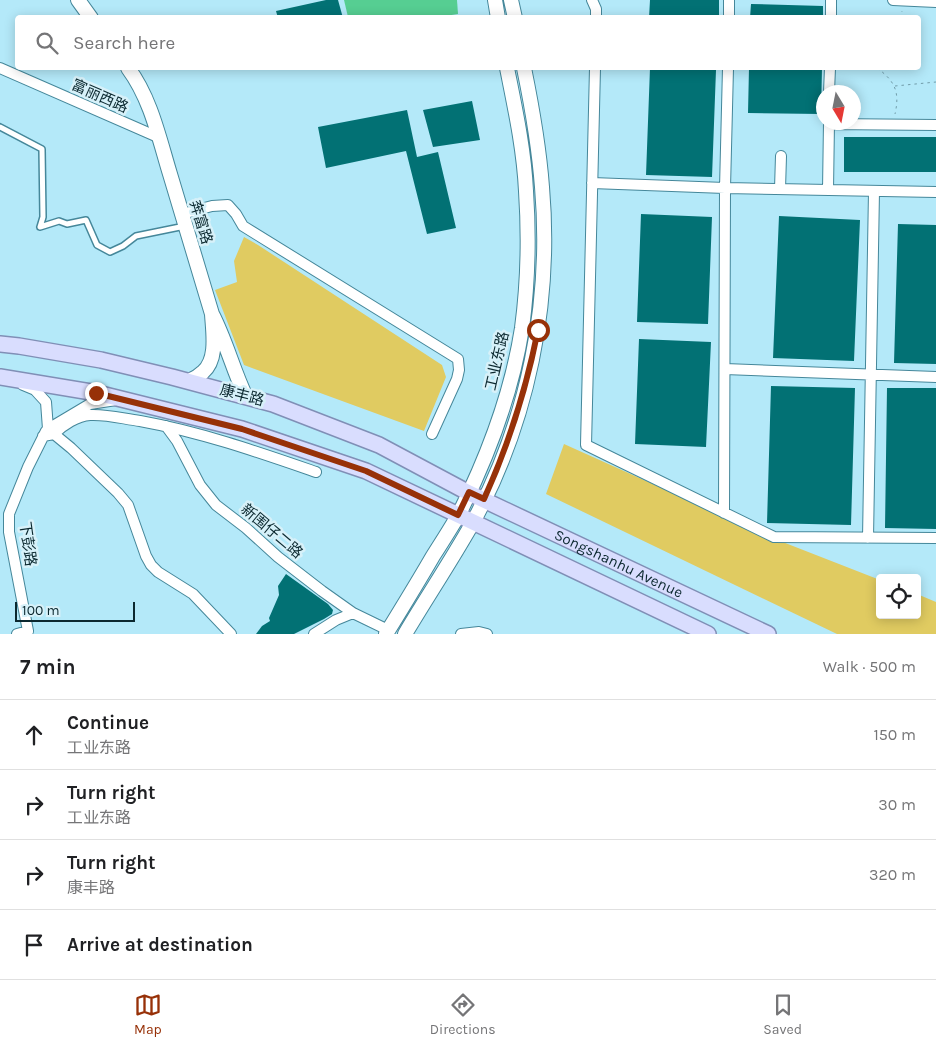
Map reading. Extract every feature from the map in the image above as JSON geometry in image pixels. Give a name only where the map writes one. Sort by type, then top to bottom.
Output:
[{"type":"main road","points":[[78,0],[90,15]]},
{"type":"main road","points":[[495,0],[498,15]]},
{"type":"main road","points":[[511,0],[514,15]]},
{"type":"main road","name":"奔富路","points":[[130,70],[134,75],[155,120],[212,314]]},
{"type":"main road","name":"工业东路","points":[[387,632],[458,515],[469,492],[498,424],[522,328],[527,263],[526,190],[518,121],[507,70]]},
{"type":"main road","points":[[405,634],[472,523],[484,499],[513,429],[523,396],[538,330],[543,264],[542,190],[534,118],[524,70]]},
{"type":"main road","points":[[189,382],[204,372],[211,361],[214,340],[212,314]]},
{"type":"main road","points":[[212,314],[222,334],[246,397]]},
{"type":"main road","name":"康丰路","points":[[0,344],[101,360],[273,404],[379,445],[469,492]]},
{"type":"main road","points":[[4,377],[96,393],[242,429],[366,471],[458,515]]},
{"type":"main road","name":"Songshanhu Avenue","points":[[469,492],[768,634]]},
{"type":"main road","name":"Songshanhu Avenue","points":[[458,515],[708,634]]},
{"type":"street","points":[[592,0],[596,9],[596,15]]},
{"type":"street","points":[[729,0],[729,15]]},
{"type":"street","points":[[831,0],[831,15]]},
{"type":"street","points":[[894,0],[936,2]]},
{"type":"street","name":"富丽西路","points":[[0,68],[160,138]]},
{"type":"street","points":[[595,70],[586,445],[774,536],[936,538]]},
{"type":"street","points":[[724,512],[725,188],[728,70]]},
{"type":"street","points":[[829,85],[830,70]]},
{"type":"street","points":[[861,124],[936,125]]},
{"type":"street","points":[[828,190],[829,130]]},
{"type":"street","points":[[780,189],[781,156]]},
{"type":"street","points":[[592,184],[936,192]]},
{"type":"street","points":[[868,538],[874,191]]},
{"type":"street","points":[[183,220],[212,206],[228,206],[236,214],[243,226],[458,359],[459,370],[457,379],[432,434]]},
{"type":"street","points":[[725,369],[936,377]]},
{"type":"street","name":"下彭路","points":[[4,377],[35,390],[46,402],[48,433],[8,514],[8,532],[28,631],[17,634]]},
{"type":"street","points":[[48,433],[90,404],[121,399]]},
{"type":"street","points":[[48,433],[77,418],[91,415],[110,416],[166,426],[247,448],[316,472]]},
{"type":"street","name":"新围仔二路","points":[[166,426],[177,441],[200,486],[216,504],[278,557],[353,613],[387,632]]},
{"type":"street","points":[[48,433],[71,448],[128,505],[146,556],[158,572],[193,594],[231,634]]},
{"type":"street","points":[[314,634],[336,620],[353,613]]},
{"type":"street","points":[[461,634],[479,632],[487,634]]},
{"type":"lane","points":[[0,127],[42,149],[43,217],[40,227],[59,221],[67,224],[86,220],[97,245],[110,252],[123,246],[136,236],[183,220]]},
{"type":"path","points":[[880,70],[896,88],[896,108],[892,125]]},
{"type":"path","points":[[894,86],[936,82]]},
{"type":"shaded area","points":[[344,0],[457,0],[458,14],[452,15],[348,15]]},
{"type":"shaded area","points":[[244,237],[442,365],[446,377],[424,431],[244,365],[215,290],[237,282],[234,261]]},
{"type":"shaded area","points":[[564,444],[775,539],[876,578],[876,619],[921,619],[921,596],[936,602],[936,634],[837,634],[546,494]]},
{"type":"building","points":[[326,0],[338,0],[342,15],[277,15],[276,11]]},
{"type":"building","points":[[650,0],[719,0],[719,15],[649,15]]},
{"type":"building","points":[[751,4],[823,6],[823,15],[750,15]]},
{"type":"building","points":[[650,70],[716,70],[712,177],[646,175]]},
{"type":"building","points":[[749,70],[822,70],[822,85],[816,85],[816,114],[748,113]]},
{"type":"building","points":[[472,101],[480,140],[433,147],[423,110]]},
{"type":"building","points":[[407,110],[417,157],[438,152],[456,228],[427,234],[406,151],[326,168],[318,127]]},
{"type":"building","points":[[844,137],[936,137],[936,172],[844,172]]},
{"type":"building","points":[[641,214],[712,217],[708,324],[637,322]]},
{"type":"building","points":[[779,216],[860,220],[854,361],[773,358]]},
{"type":"building","points":[[898,224],[936,225],[936,364],[894,363]]},
{"type":"building","points":[[639,339],[711,342],[706,447],[635,444]]},
{"type":"building","points":[[771,386],[855,388],[851,525],[767,523]]},
{"type":"building","points":[[887,388],[936,388],[936,529],[885,528]]},
{"type":"building","points":[[286,574],[328,604],[333,610],[332,614],[294,634],[256,634],[262,626],[270,621],[269,618],[279,595],[278,586]]},
{"type":"route","points":[[96,393],[242,429],[366,471],[458,515],[469,492],[484,499],[498,468],[523,396],[538,330]]}]
